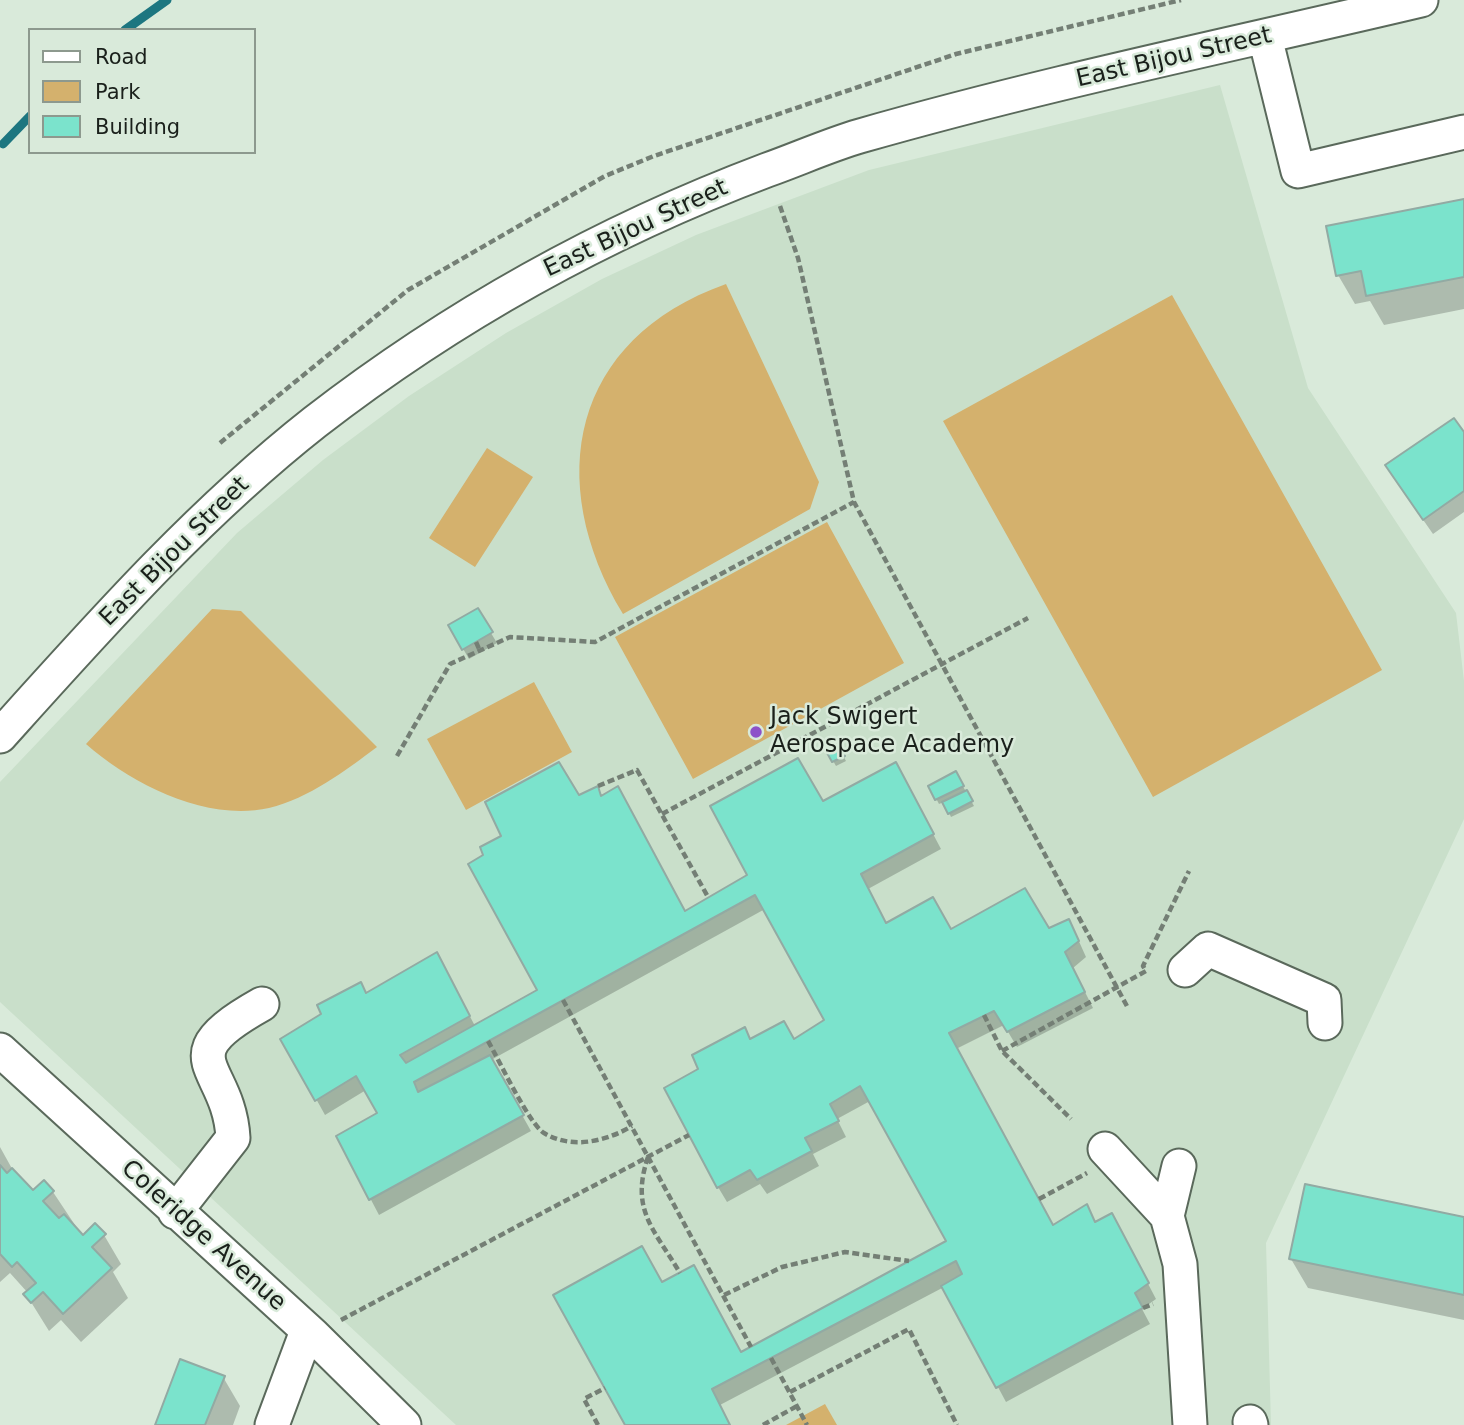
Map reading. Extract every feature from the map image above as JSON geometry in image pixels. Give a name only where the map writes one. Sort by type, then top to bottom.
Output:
[{"type":"street","name":"East Bijou Street","points":[[0,736],[96,629],[249,477],[317,421],[439,336],[565,259],[701,195],[857,137],[1422,0]]},
{"type":"street","points":[[1265,37],[1298,171],[1464,132]]},
{"type":"street","points":[[1185,970],[1208,949],[1324,1000],[1325,1023]]},
{"type":"street","points":[[175,1212],[233,1138],[227,1109],[209,1065],[208,1048],[226,1024],[262,1004]]},
{"type":"street","name":"Coleridge Avenue","points":[[0,1050],[310,1333],[404,1425]]},
{"type":"street","points":[[1101,1159],[1167,1216]]},
{"type":"street","points":[[1179,1166],[1167,1216],[1180,1264],[1190,1425]]},
{"type":"street","points":[[272,1425],[310,1333]]},
{"type":"path","points":[[780,206],[798,258],[854,502],[1128,1008]]},
{"type":"path","points":[[397,756],[450,664],[510,637],[595,642],[854,502]]},
{"type":"path","points":[[663,814],[1028,618]]},
{"type":"path","points":[[476,642],[480,651]]},
{"type":"path","points":[[598,786],[637,770],[708,897]]},
{"type":"path","points":[[1002,1051],[1146,971],[1143,966],[1189,871]]},
{"type":"path","points":[[564,1000],[751,1347]]},
{"type":"path","points":[[984,1015],[1002,1051],[1071,1119]]},
{"type":"path","points":[[488,1041],[532,1119],[544,1133],[590,1143],[611,1139],[632,1126]]},
{"type":"path","points":[[310,1333],[689,1135]]},
{"type":"path","points":[[648,1156],[639,1188],[641,1207],[680,1273]]},
{"type":"path","points":[[1039,1199],[1101,1159]]},
{"type":"path","points":[[724,1296],[782,1267],[845,1252],[909,1261]]},
{"type":"path","points":[[790,1392],[909,1329],[957,1425]]},
{"type":"path","points":[[771,1358],[807,1425]]},
{"type":"path","points":[[598,1425],[584,1399],[605,1388]]},
{"type":"path","points":[[764,1425],[797,1406]]},
{"type":"shaded area","name":"Jack Swigert Aerospace Academy","points":[[1220,85],[1308,388],[1456,613],[1464,681],[1464,819],[1266,1243],[1271,1425],[456,1425],[0,1002],[0,782],[237,533],[323,460],[409,396],[506,333],[602,279],[696,235],[869,170]]},
{"type":"green space","points":[[726,284],[819,482],[810,509],[623,614],[598,564],[584,514],[580,466],[586,420],[604,378],[633,340],[674,309]]},
{"type":"green space","points":[[1172,295],[1382,670],[1153,797],[943,421]]},
{"type":"green space","points":[[487,448],[533,477],[475,567],[429,538]]},
{"type":"green space","points":[[827,522],[904,663],[693,779],[615,637]]},
{"type":"green space","points":[[212,609],[241,611],[377,747],[298,798],[269,808],[245,811],[220,810],[195,804],[147,786],[104,759],[86,744]]},
{"type":"green space","points":[[534,682],[572,752],[466,810],[427,739]]},
{"type":"green space","points":[[825,1404],[837,1425],[786,1425]]},
{"type":"building","points":[[1464,199],[1464,277],[1366,296],[1361,271],[1336,276],[1326,226]]},
{"type":"building","points":[[1454,418],[1464,432],[1464,491],[1423,520],[1385,465]]},
{"type":"building","points":[[478,608],[493,632],[462,650],[448,625]]},
{"type":"building","points":[[839,744],[845,756],[832,762],[826,751]]},
{"type":"building","points":[[798,758],[823,801],[896,762],[934,834],[861,874],[886,923],[933,897],[951,929],[1025,888],[1049,928],[1069,919],[1079,941],[1065,952],[1085,992],[1007,1032],[994,1011],[949,1033],[1053,1225],[1087,1204],[1095,1222],[1112,1213],[1149,1283],[1135,1293],[1143,1308],[996,1388],[941,1286],[962,1274],[956,1261],[712,1389],[730,1425],[625,1425],[553,1295],[642,1246],[662,1282],[694,1265],[741,1352],[946,1241],[860,1086],[830,1104],[839,1121],[805,1138],[812,1151],[757,1180],[750,1170],[717,1188],[664,1088],[698,1069],[692,1055],[745,1027],[750,1039],[784,1021],[794,1039],[824,1020],[755,895],[414,1082],[418,1092],[490,1055],[524,1115],[369,1200],[336,1136],[377,1113],[356,1076],[315,1101],[280,1039],[321,1014],[317,1005],[361,982],[366,993],[437,952],[470,1016],[400,1055],[406,1063],[537,990],[468,864],[483,855],[480,847],[501,836],[485,802],[559,762],[579,795],[598,786],[601,796],[618,786],[685,911],[747,875],[710,806]]},
{"type":"building","points":[[956,771],[964,786],[935,800],[928,786]]},
{"type":"building","points":[[967,790],[973,801],[948,814],[942,802]]},
{"type":"building","points":[[0,1165],[7,1173],[12,1168],[33,1190],[44,1180],[54,1191],[43,1201],[59,1218],[64,1214],[83,1235],[95,1223],[106,1234],[92,1247],[112,1268],[63,1314],[43,1292],[31,1303],[23,1294],[36,1283],[17,1262],[12,1267],[0,1254]]},
{"type":"building","points":[[1305,1184],[1464,1217],[1464,1295],[1289,1259]]},
{"type":"building","points":[[180,1359],[225,1376],[205,1425],[155,1425]]},
{"type":"waterway","points":[[128,28],[167,0]]},
{"type":"waterway","points":[[3,144],[28,118]]},
{"type":"place","name":"Jack Swigert Aerospace Academy","points":[[756,732]]}]
